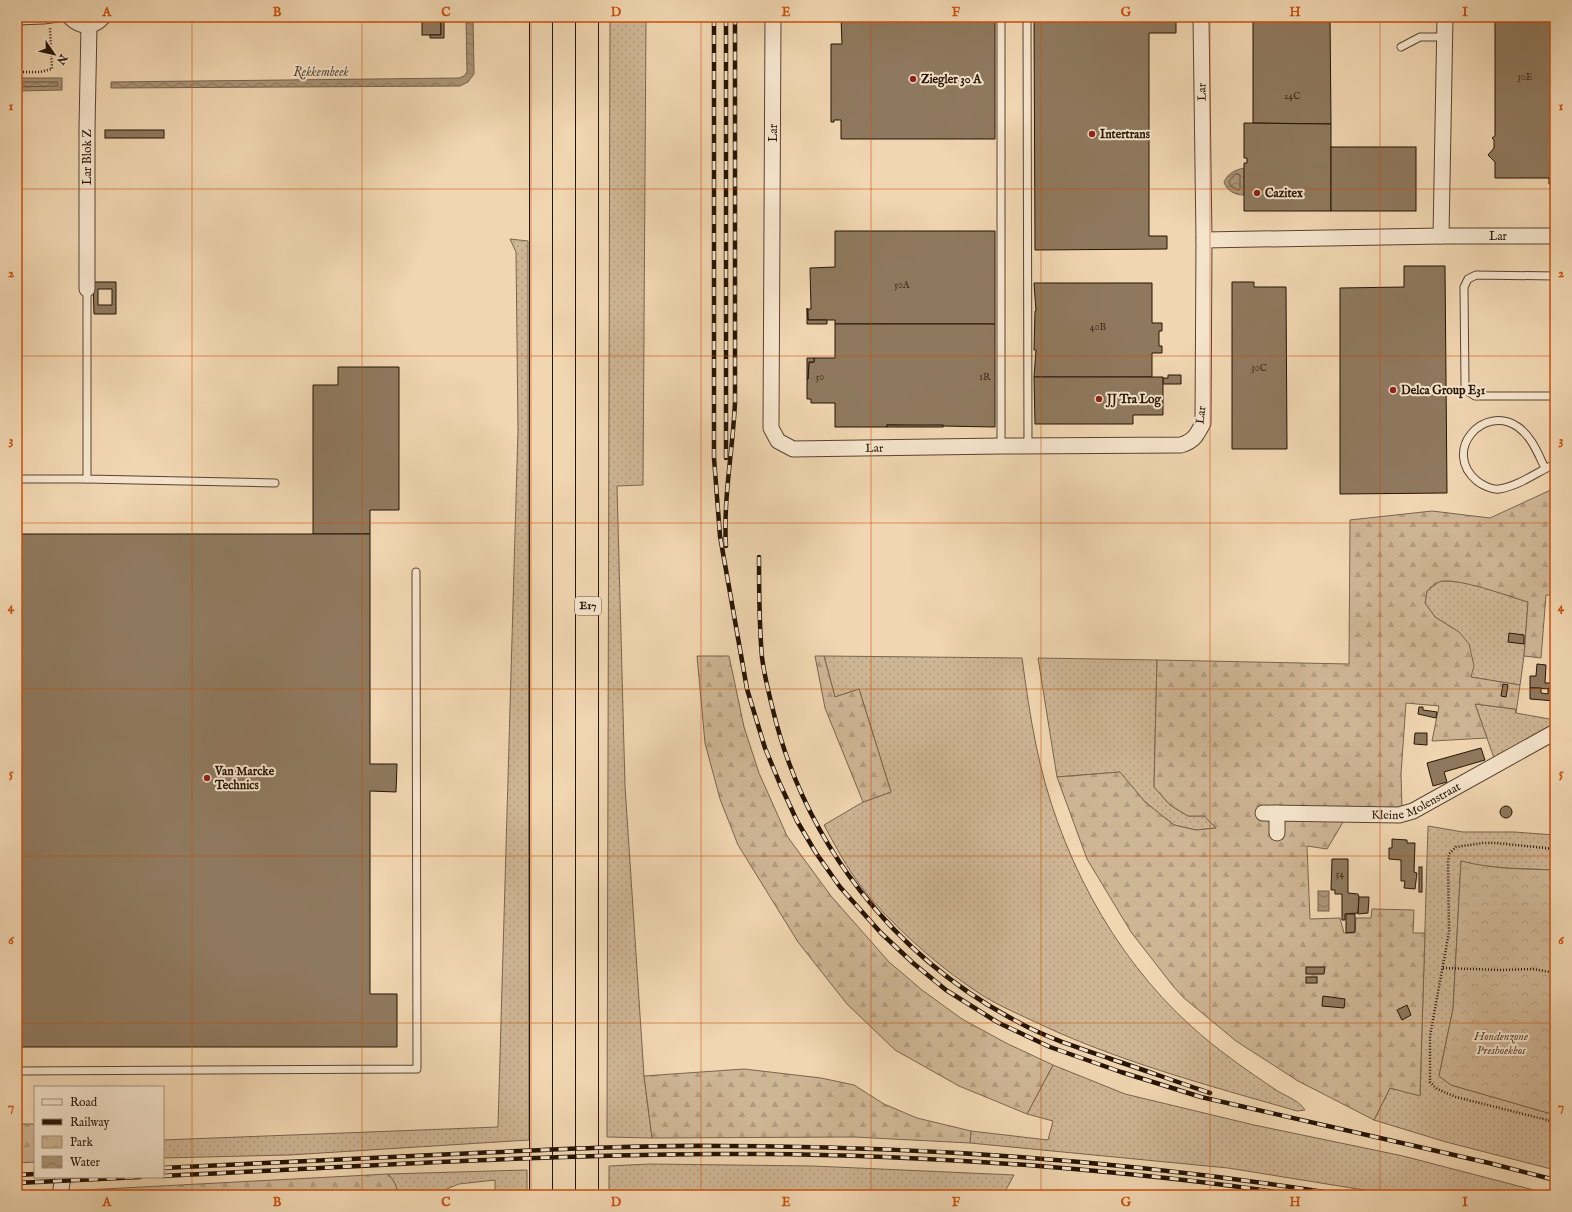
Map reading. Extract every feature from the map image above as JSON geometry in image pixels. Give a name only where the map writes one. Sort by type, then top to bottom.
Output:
[{"type":"highway","points":[[541,17],[541,1195]]},
{"type":"highway","name":"E17","points":[[587,17],[587,1195]]},
{"type":"street","points":[[70,17],[78,24],[89,25],[96,23],[103,17]]},
{"type":"street","name":"Lar","points":[[774,17],[771,428],[778,441],[793,449],[1181,445],[1190,442],[1197,434],[1203,423],[1204,240],[1201,17]]},
{"type":"street","points":[[1441,236],[1446,17]]},
{"type":"street","name":"Lar Blok Z","points":[[87,289],[87,128],[89,25]]},
{"type":"street","name":"Lar","points":[[1204,240],[1441,236],[1555,236]]},
{"type":"street","name":"Kleine Molenstraat","points":[[1277,832],[1270,813],[1399,815],[1413,811],[1555,732]]},
{"type":"street","points":[[60,1195],[62,1178]]},
{"type":"lane","points":[[17,21],[44,20],[65,17]]},
{"type":"lane","points":[[1001,17],[1001,446]]},
{"type":"lane","points":[[1027,17],[1028,446]]},
{"type":"lane","points":[[1401,47],[1420,37],[1446,37]]},
{"type":"lane","points":[[1555,276],[1476,275],[1468,279],[1464,287],[1465,385],[1469,392],[1475,396],[1555,396]]},
{"type":"lane","points":[[87,289],[87,479]]},
{"type":"lane","points":[[1545,468],[1528,437],[1518,427],[1506,421],[1493,421],[1483,424],[1471,433],[1464,446],[1463,460],[1469,475],[1482,485],[1498,490],[1516,484],[1555,464]]},
{"type":"lane","points":[[17,479],[275,483]]},
{"type":"lane","points":[[17,1071],[417,1069],[416,572]]},
{"type":"path","points":[[17,72],[40,72],[52,69],[49,19]]},
{"type":"path","points":[[1555,849],[1483,843],[1456,847],[1449,854],[1449,932],[1430,1036],[1430,1082],[1437,1089],[1456,1097],[1555,1122]]},
{"type":"path","points":[[1443,968],[1500,970],[1533,969],[1555,973]]},
{"type":"green space","points":[[610,17],[646,17],[643,485],[617,486],[625,786],[644,1076],[652,1138],[607,1137]]},
{"type":"green space","points":[[510,239],[528,241],[529,1140],[289,1155],[164,1158],[164,1140],[498,1127],[518,430],[516,252]]},
{"type":"green space","points":[[1555,488],[1555,595],[1546,595],[1541,658],[1524,656],[1528,602],[1469,584],[1457,582],[1439,582],[1434,584],[1427,591],[1425,603],[1435,617],[1459,632],[1469,644],[1474,666],[1471,677],[1520,685],[1516,713],[1515,709],[1475,704],[1487,738],[1432,741],[1439,706],[1406,703],[1401,774],[1402,810],[1267,820],[1270,823],[1272,838],[1283,839],[1284,823],[1289,819],[1345,819],[1327,849],[1307,846],[1310,919],[1340,918],[1344,933],[1355,933],[1356,918],[1371,918],[1372,909],[1414,910],[1413,933],[1425,933],[1420,1096],[1390,1088],[1374,1120],[1298,1081],[1236,1041],[1184,998],[1131,932],[1087,859],[1057,777],[1120,772],[1145,802],[1174,825],[1196,830],[1216,828],[1204,816],[1188,816],[1170,805],[1154,787],[1157,660],[1349,664],[1350,520],[1432,511],[1490,518]]},
{"type":"green space","points":[[1440,581],[1451,581],[1474,585],[1528,602],[1520,685],[1470,677],[1459,632],[1435,617],[1425,603],[1427,591]]},
{"type":"green space","points":[[697,656],[729,656],[744,727],[759,773],[787,836],[831,896],[889,962],[922,990],[962,1019],[1006,1043],[1053,1065],[1027,1114],[959,1086],[895,1050],[847,1004],[798,942],[738,845],[720,799],[705,743]]},
{"type":"green space","points":[[815,656],[824,656],[835,697],[859,689],[891,792],[863,802],[825,708]]},
{"type":"green space","points":[[824,656],[1022,658],[1036,745],[1045,784],[1073,861],[1091,898],[1112,933],[1162,998],[1191,1026],[1210,1043],[1252,1074],[1277,1091],[1295,1100],[1305,1110],[1297,1111],[1196,1082],[1129,1060],[1063,1035],[985,997],[940,965],[898,928],[859,884],[840,855],[824,825],[863,802],[891,792],[859,689],[835,697]]},
{"type":"green space","points":[[1038,658],[1157,660],[1154,787],[1170,805],[1188,816],[1204,816],[1217,828],[1196,830],[1174,825],[1145,802],[1120,772],[1057,777]]},
{"type":"green space","points":[[1475,704],[1515,709],[1516,713],[1555,720],[1555,727],[1495,761]]},
{"type":"green space","points":[[1428,826],[1463,832],[1514,832],[1555,835],[1555,870],[1504,868],[1476,865],[1461,861],[1453,1009],[1439,1076],[1451,1085],[1555,1115],[1555,1170],[1446,1142],[1374,1120],[1390,1088],[1420,1095]]},
{"type":"green space","name":"Hondenzone Preshoekbos","points":[[1461,861],[1496,867],[1555,870],[1555,1115],[1451,1085],[1439,1076],[1453,1009]]},
{"type":"green space","points":[[1053,1065],[1125,1094],[1254,1125],[1403,1156],[1553,1195],[1395,1195],[1228,1168],[970,1143],[971,1131],[1048,1140],[1053,1121],[1027,1114]]},
{"type":"green space","points":[[744,1069],[821,1078],[854,1085],[884,1104],[917,1118],[971,1131],[970,1143],[854,1137],[652,1138],[644,1076]]},
{"type":"green space","points":[[17,1124],[34,1124],[34,1162],[17,1163]]},
{"type":"green space","points":[[650,1164],[813,1166],[1014,1175],[1003,1195],[609,1195],[609,1166]]},
{"type":"green space","points":[[527,1170],[527,1195],[495,1195],[495,1180],[459,1184],[432,1195],[396,1195],[396,1186],[388,1174]]},
{"type":"green space","points":[[388,1174],[396,1186],[396,1195],[66,1195],[66,1191]]},
{"type":"green space","points":[[54,1190],[52,1195],[17,1195],[17,1192]]},
{"type":"water","points":[[466,17],[473,17],[474,74],[468,82],[460,86],[111,88],[111,82],[459,78],[464,76],[467,72]]},
{"type":"water","points":[[17,78],[62,78],[62,90],[17,91]]},
{"type":"water","points":[[1244,168],[1244,195],[1232,192],[1224,182],[1232,172]]},
{"type":"water","points":[[1318,891],[1329,891],[1329,911],[1318,911]]},
{"type":"building","points":[[422,17],[441,17],[441,35],[422,35]]},
{"type":"building","points":[[441,17],[444,17],[444,38],[430,38],[430,35],[441,35]]},
{"type":"building","name":"Ziegler 30 A","points":[[841,17],[995,17],[995,139],[841,139],[841,120],[834,120],[834,122],[831,122],[831,44],[842,44]]},
{"type":"building","name":"Intertrans","points":[[1034,17],[1176,17],[1176,33],[1149,33],[1149,236],[1167,236],[1167,249],[1035,250]]},
{"type":"building","points":[[1253,17],[1330,17],[1331,124],[1253,123]]},
{"type":"building","points":[[1495,17],[1555,17],[1555,184],[1549,184],[1549,178],[1495,178],[1495,162],[1488,155],[1494,148],[1494,140],[1492,138],[1495,136]]},
{"type":"building","points":[[1244,123],[1331,124],[1331,211],[1244,211],[1244,163],[1247,163],[1247,158],[1244,158]]},
{"type":"building","points":[[105,130],[164,130],[164,138],[105,138]]},
{"type":"building","points":[[1331,147],[1416,147],[1416,211],[1331,211]]},
{"type":"building","points":[[835,231],[995,231],[995,324],[835,324],[835,320],[808,320],[808,309],[811,309],[810,268],[835,267]]},
{"type":"building","name":"Delca Group E31","points":[[1404,266],[1445,266],[1447,493],[1340,494],[1340,288],[1404,287]]},
{"type":"building","points":[[93,282],[116,282],[116,314],[94,314]],"holes":[[[98,289],[112,289],[112,305],[98,305]]]},
{"type":"building","points":[[1232,282],[1254,282],[1254,287],[1286,287],[1287,449],[1232,449]]},
{"type":"building","points":[[1034,283],[1152,283],[1152,323],[1162,323],[1162,331],[1159,331],[1159,346],[1162,346],[1162,353],[1152,353],[1152,377],[1034,377],[1036,311]]},
{"type":"building","points":[[807,308],[808,320],[827,320],[827,324],[807,324]]},
{"type":"building","points":[[835,324],[995,324],[995,427],[887,425],[887,427],[835,427],[835,403],[811,403],[811,399],[807,399],[807,379],[809,362],[814,362],[814,358],[835,358]]},
{"type":"building","points":[[807,358],[814,358],[814,362],[809,362],[808,379],[807,379]]},
{"type":"building","points":[[338,367],[399,367],[399,510],[370,510],[370,534],[313,534],[313,385],[338,385]]},
{"type":"building","points":[[1168,375],[1181,375],[1181,384],[1163,384],[1163,378],[1168,378]]},
{"type":"building","name":"JJ Tra Log","points":[[1034,377],[1163,377],[1163,415],[1133,415],[1133,424],[1035,424]]},
{"type":"building","points":[[887,425],[943,425],[943,427],[887,427]]},
{"type":"building","name":"Van Marcke Technics","points":[[17,534],[370,534],[370,764],[397,764],[396,792],[370,791],[370,994],[397,994],[397,1047],[17,1047]]},
{"type":"building","points":[[1509,633],[1524,635],[1524,644],[1508,642]]},
{"type":"building","points":[[1537,664],[1546,665],[1545,683],[1555,683],[1555,689],[1530,688],[1530,676],[1536,676]]},
{"type":"building","points":[[1503,684],[1508,685],[1506,697],[1501,696]]},
{"type":"building","points":[[1530,688],[1541,688],[1541,693],[1548,694],[1548,689],[1555,689],[1555,701],[1530,699]]},
{"type":"building","points":[[1419,707],[1423,707],[1423,710],[1437,712],[1436,718],[1418,714]]},
{"type":"building","points":[[1415,733],[1427,733],[1427,745],[1414,744]]},
{"type":"building","points":[[1481,748],[1485,760],[1444,772],[1447,782],[1433,786],[1427,763]]},
{"type":"building","points":[[1504,806],[1508,806],[1512,812],[1508,818],[1504,818],[1500,814],[1500,810]]},
{"type":"building","points":[[1392,839],[1407,840],[1407,843],[1415,843],[1414,872],[1417,873],[1415,889],[1404,888],[1405,881],[1401,881],[1401,860],[1389,859],[1389,848],[1392,848]]},
{"type":"building","points":[[1332,859],[1348,859],[1348,893],[1358,894],[1359,897],[1358,913],[1345,914],[1345,920],[1342,920],[1342,894],[1335,894],[1335,890],[1331,890]]},
{"type":"building","points":[[1419,867],[1422,867],[1422,892],[1419,892]]},
{"type":"building","points":[[1359,897],[1369,897],[1368,913],[1358,914]]},
{"type":"building","points":[[1346,914],[1355,914],[1355,932],[1346,933]]},
{"type":"building","points":[[1306,967],[1325,967],[1324,974],[1306,974]]},
{"type":"building","points":[[1306,977],[1317,977],[1317,983],[1306,983]]},
{"type":"building","points":[[1323,996],[1345,999],[1344,1008],[1322,1006]]},
{"type":"building","points":[[1407,1005],[1411,1015],[1402,1020],[1397,1010]]},
{"type":"railway","points":[[714,17],[714,458],[720,536],[747,689],[765,748],[797,821],[816,853],[840,887],[881,933],[913,963],[946,990],[997,1022],[1050,1047],[1121,1072],[1201,1097],[1489,1163],[1555,1180]]},
{"type":"railway","points":[[726,17],[726,458]]},
{"type":"railway","points":[[726,546],[725,528],[727,492],[735,402],[735,17]]},
{"type":"railway","points":[[759,557],[760,620],[763,663],[772,706],[787,756],[806,804],[831,849],[860,891],[894,930],[932,964],[973,995],[1018,1022],[1063,1042],[1210,1093]]},
{"type":"railway","points":[[164,1168],[588,1148],[654,1146],[799,1147],[877,1149],[1033,1158],[1188,1173],[1343,1195]]},
{"type":"railway","points":[[164,1176],[439,1162],[577,1157],[796,1154],[918,1158],[1039,1166],[1166,1178],[1293,1195]]},
{"type":"railway","points":[[17,1175],[34,1174]]},
{"type":"railway","points":[[17,1183],[120,1178]]},
{"type":"place","name":"Ziegler 30 A","points":[[913,79]]},
{"type":"place","name":"Intertrans","points":[[1092,134]]},
{"type":"place","name":"Cazitex","points":[[1257,193]]},
{"type":"place","name":"Delca Group E31","points":[[1393,390]]},
{"type":"place","name":"JJ Tra Log","points":[[1099,399]]},
{"type":"place","name":"Van Marcke Technics","points":[[207,778]]},
{"type":"water label","name":"Rekkembeek","points":[[321,72]]}]
